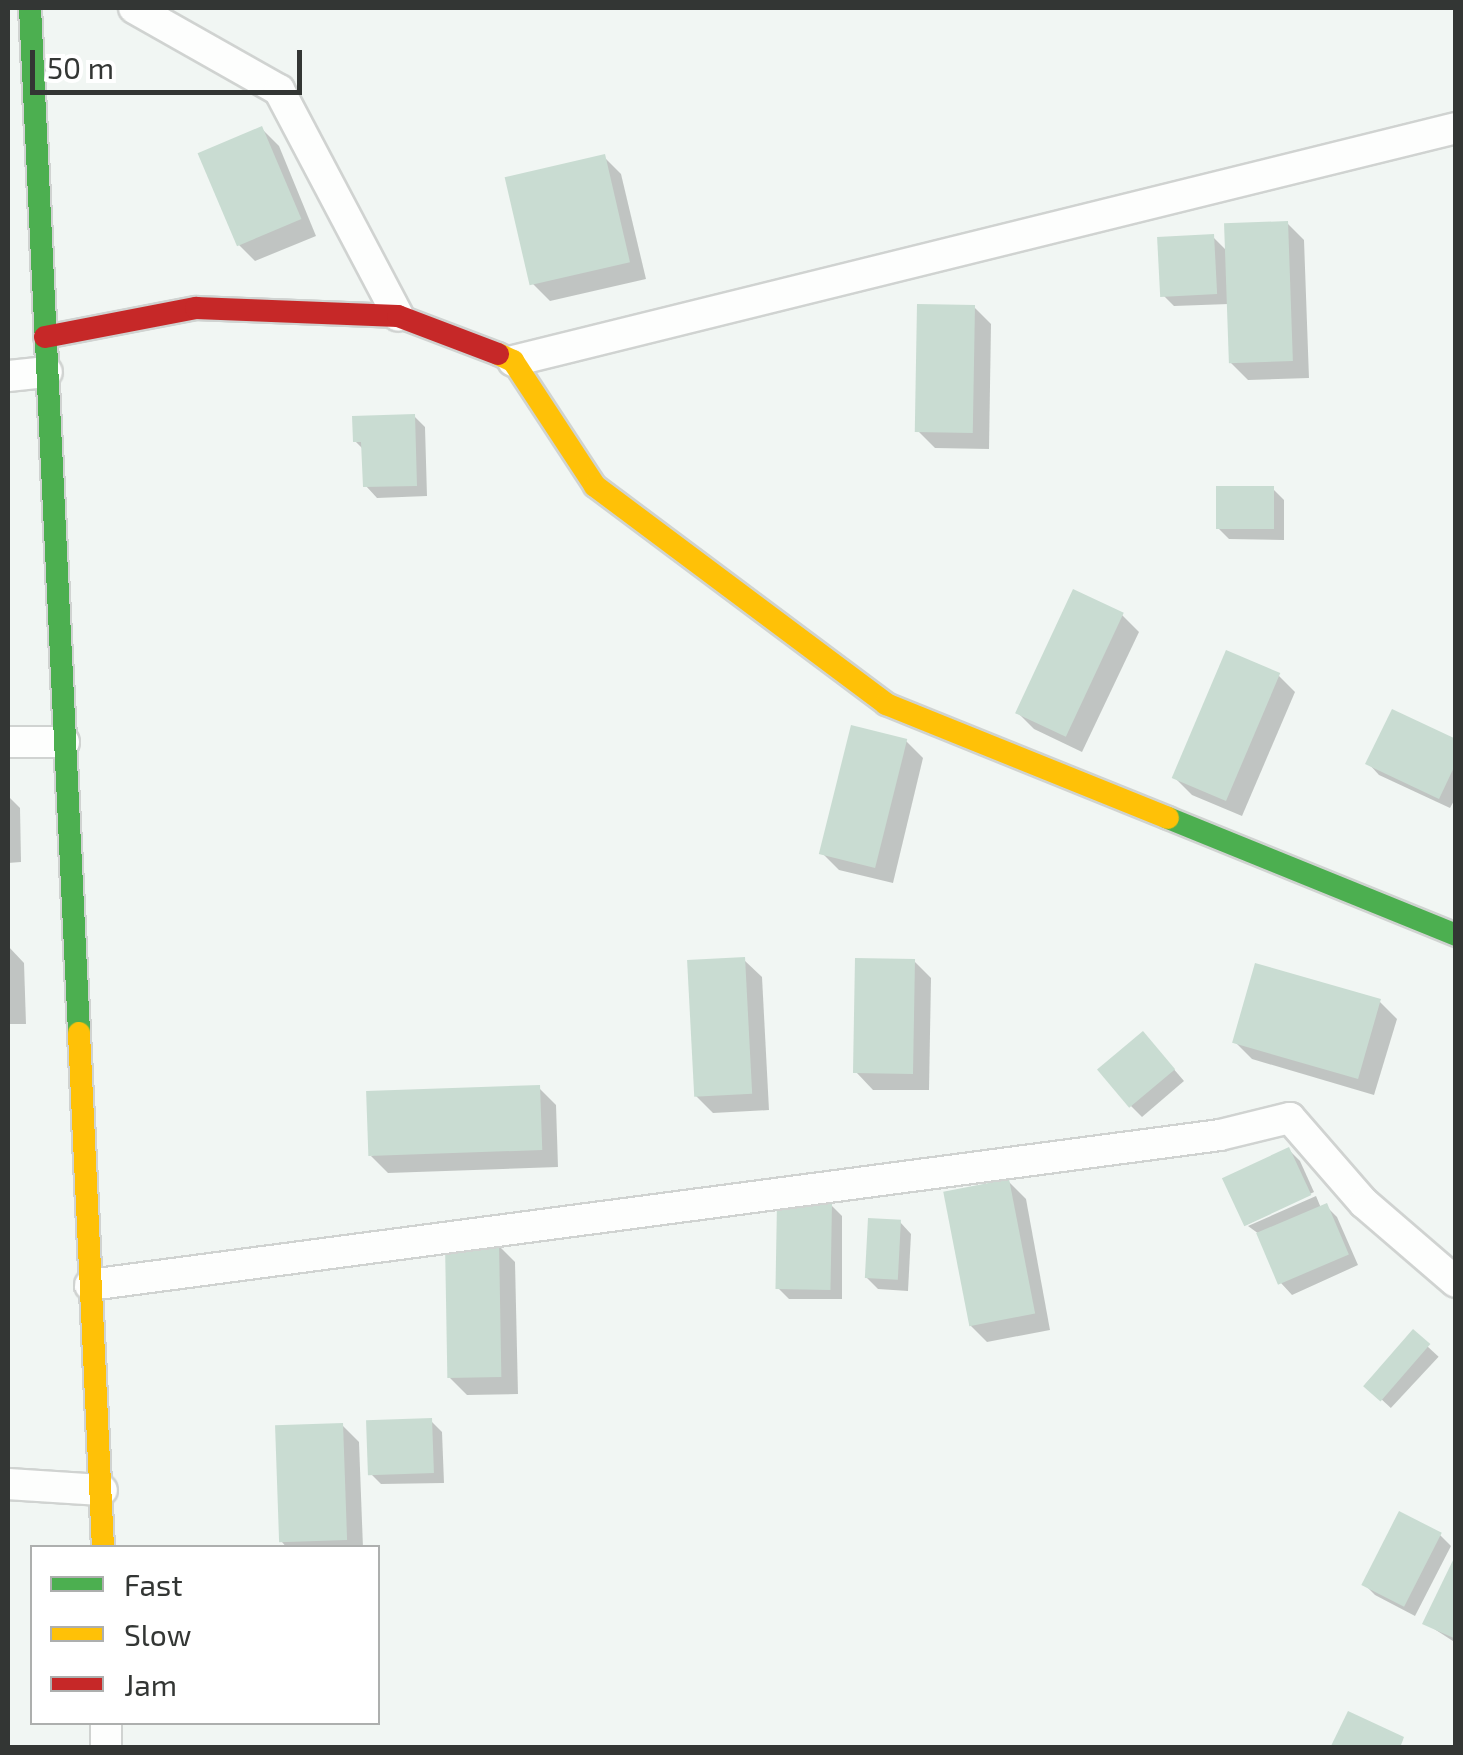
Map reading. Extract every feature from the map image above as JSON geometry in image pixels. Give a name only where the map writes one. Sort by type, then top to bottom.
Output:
[{"type":"street","points":[[30,8],[103,1545]]},
{"type":"street","points":[[134,8],[279,90],[398,316]]},
{"type":"street","points":[[513,361],[1456,128]]},
{"type":"street","points":[[45,337],[196,308],[398,316],[460,336],[513,361],[595,486],[886,704],[1456,935]]},
{"type":"street","points":[[8,376],[47,372]]},
{"type":"street","points":[[8,742],[64,742]]},
{"type":"street","points":[[90,1285],[1220,1135],[1290,1118],[1364,1203],[1456,1282]]},
{"type":"street","points":[[8,1484],[102,1490]]},
{"type":"building","points":[[262,126],[301,219],[237,246],[198,153]]},
{"type":"building","points":[[605,154],[630,262],[530,285],[505,177]]},
{"type":"building","points":[[1288,221],[1293,361],[1229,363],[1224,223]]},
{"type":"building","points":[[1214,234],[1217,294],[1160,297],[1157,237]]},
{"type":"building","points":[[917,304],[975,305],[973,433],[915,432]]},
{"type":"building","points":[[415,414],[417,486],[363,487],[361,442],[353,442],[352,416]]},
{"type":"building","points":[[1216,486],[1274,486],[1274,529],[1216,529]]},
{"type":"building","points":[[1073,589],[1124,613],[1066,737],[1015,713]]},
{"type":"building","points":[[1226,650],[1280,673],[1226,801],[1172,778]]},
{"type":"building","points":[[1392,709],[1456,739],[1456,763],[1439,799],[1365,764]]},
{"type":"building","points":[[851,725],[907,739],[875,868],[819,854]]},
{"type":"building","points":[[745,957],[752,1094],[694,1097],[687,960]]},
{"type":"building","points":[[855,958],[915,959],[913,1074],[853,1073]]},
{"type":"building","points":[[1255,963],[1381,999],[1358,1079],[1232,1043]]},
{"type":"building","points":[[1143,1031],[1175,1069],[1129,1108],[1097,1070]]},
{"type":"building","points":[[540,1085],[542,1150],[368,1156],[366,1091]]},
{"type":"building","points":[[1289,1147],[1311,1195],[1244,1226],[1222,1178]]},
{"type":"building","points":[[1009,1179],[1035,1313],[969,1326],[943,1192]]},
{"type":"building","points":[[777,1202],[832,1203],[830,1290],[775,1289]]},
{"type":"building","points":[[1327,1203],[1349,1255],[1278,1285],[1256,1233]]},
{"type":"building","points":[[868,1218],[901,1220],[898,1280],[865,1278]]},
{"type":"building","points":[[499,1242],[501,1377],[447,1378],[445,1243]]},
{"type":"building","points":[[1413,1329],[1430,1344],[1380,1401],[1363,1386]]},
{"type":"building","points":[[432,1418],[434,1473],[368,1475],[366,1420]]},
{"type":"building","points":[[343,1423],[347,1540],[279,1542],[275,1425]]},
{"type":"building","points":[[1399,1511],[1442,1533],[1404,1607],[1361,1585]]},
{"type":"building","points":[[1456,1554],[1456,1639],[1422,1624]]},
{"type":"building","points":[[1348,1711],[1404,1737],[1400,1748],[1330,1748]]},
{"type":"traffic: fast","points":[[30,8],[79,1033]]},
{"type":"traffic: fast","points":[[1168,818],[1456,935]]},
{"type":"traffic: slow","points":[[498,354],[513,361],[595,486],[886,704],[1168,818]]},
{"type":"traffic: slow","points":[[79,1033],[103,1545]]},
{"type":"traffic: jam","points":[[45,337],[196,308],[398,316],[498,354]]}]
